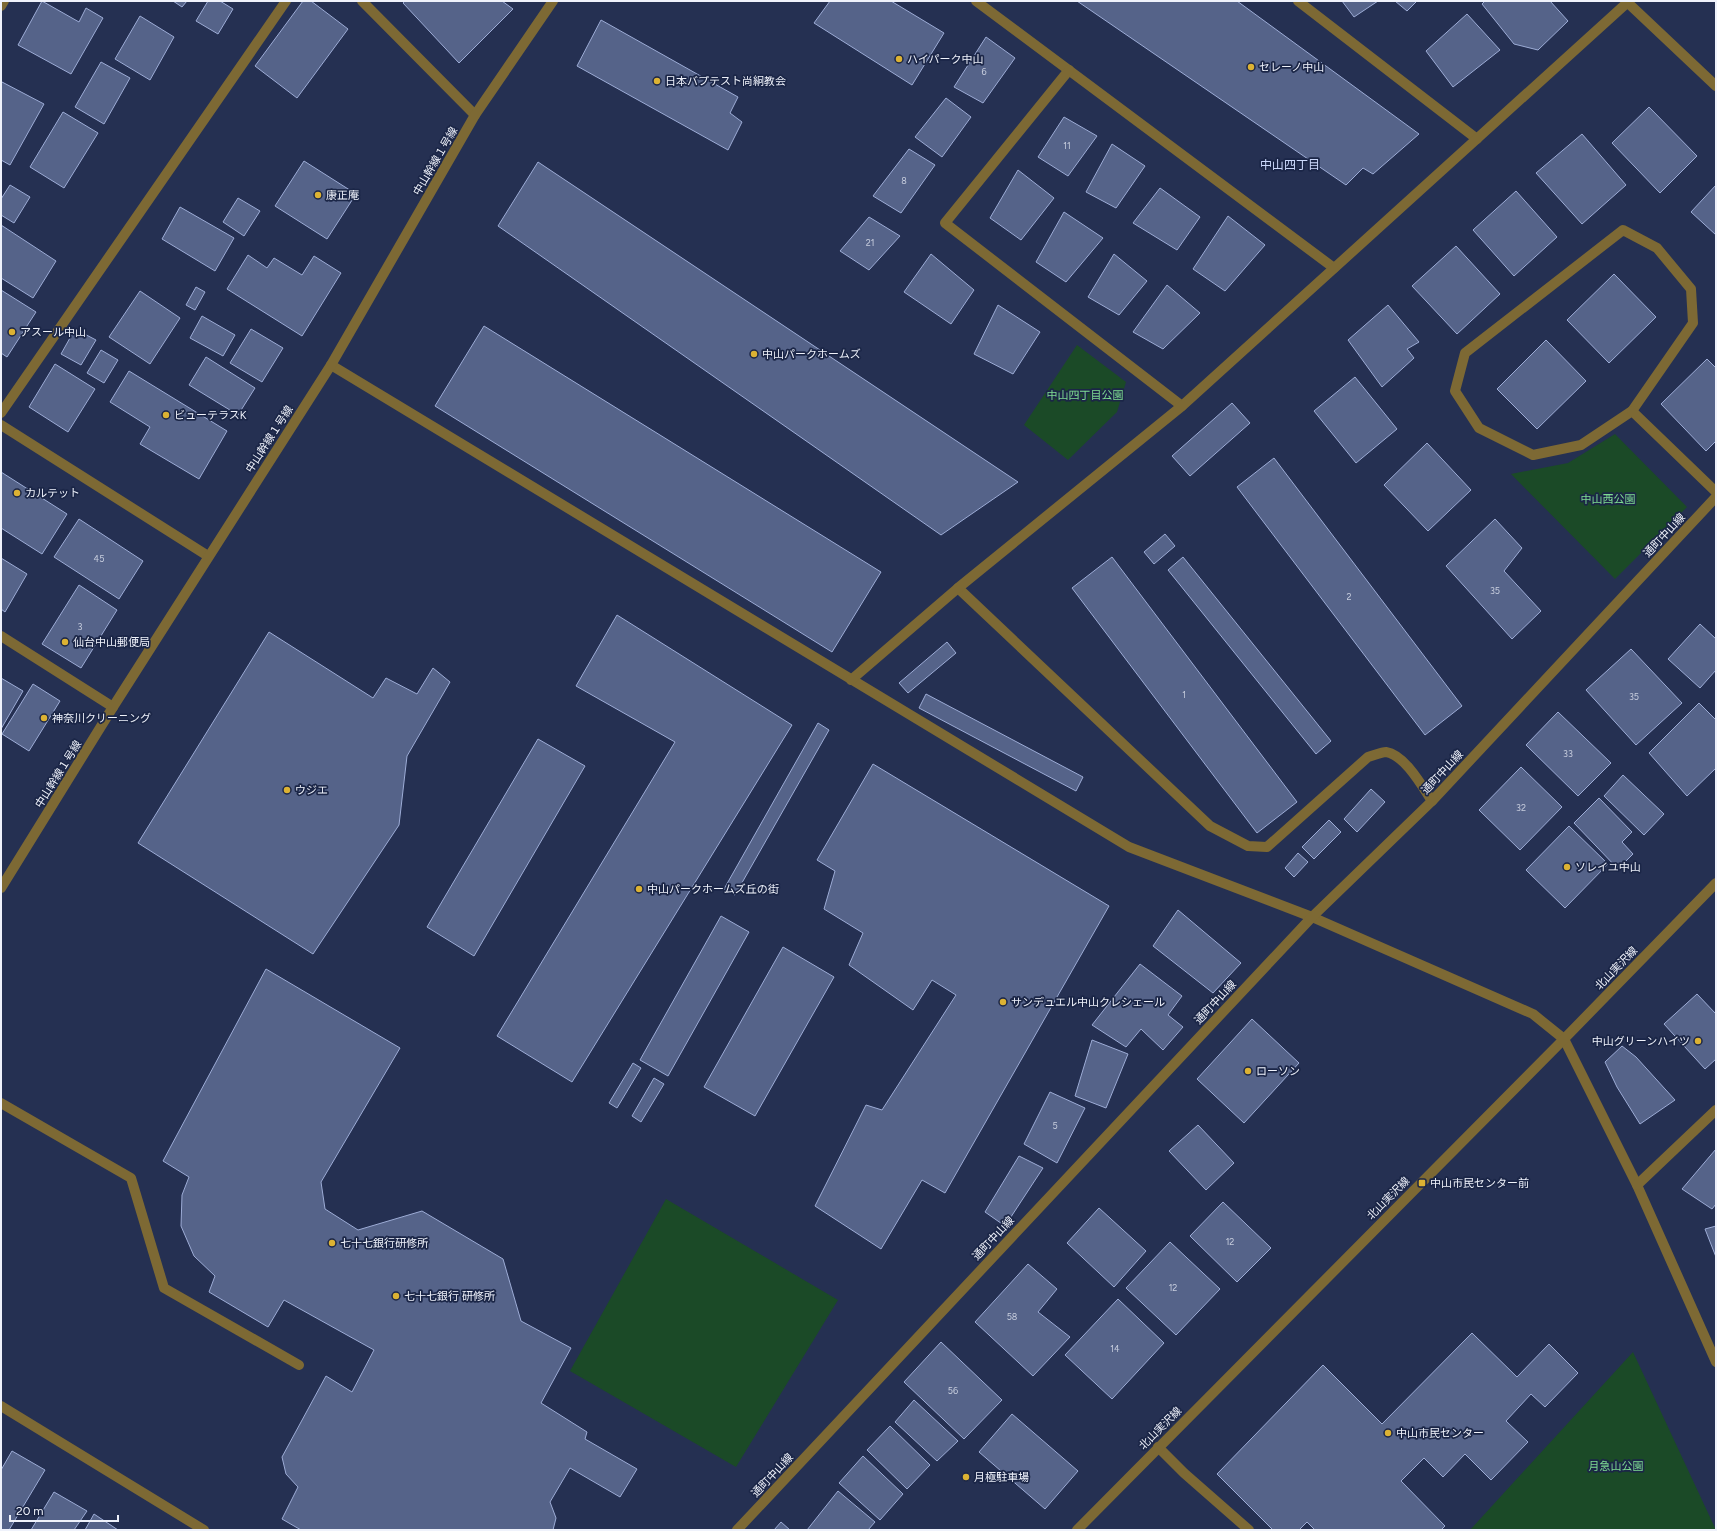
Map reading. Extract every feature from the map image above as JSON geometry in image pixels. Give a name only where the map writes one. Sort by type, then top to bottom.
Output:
[{"type":"street","points":[[1,6],[4,1]]},
{"type":"street","points":[[1,413],[286,1]]},
{"type":"street","points":[[362,1],[475,115]]},
{"type":"street","name":"中山幹線１号線","points":[[1,888],[5,873],[331,366],[475,115],[553,1]]},
{"type":"street","points":[[976,1],[1334,268]]},
{"type":"street","points":[[1298,1],[1478,139]]},
{"type":"street","points":[[851,680],[958,588],[1182,406],[1478,139],[1627,2],[1716,86]]},
{"type":"street","points":[[1069,70],[945,223],[1182,406]]},
{"type":"street","points":[[1623,230],[1657,248],[1691,289],[1693,322],[1632,411],[1582,445],[1532,456],[1479,428],[1455,391],[1465,353],[1623,230]]},
{"type":"street","points":[[331,366],[1129,848],[1312,917],[1533,1014],[1564,1039],[1637,1185],[1716,1362]]},
{"type":"street","points":[[1632,411],[1716,492]]},
{"type":"street","points":[[1,425],[208,556]]},
{"type":"street","name":"通町中山線","points":[[737,1530],[1312,917],[1432,801],[1716,497]]},
{"type":"street","points":[[958,588],[1210,826],[1248,846],[1267,847],[1368,757],[1386,752],[1399,757],[1411,770],[1432,801]]},
{"type":"street","points":[[1,636],[113,707]]},
{"type":"street","name":"北山実沢線","points":[[1077,1530],[1564,1039],[1716,883]]},
{"type":"street","points":[[1,1103],[131,1178],[164,1288],[299,1365]]},
{"type":"street","points":[[1637,1185],[1716,1110]]},
{"type":"street","points":[[1,1406],[204,1530]]},
{"type":"street","points":[[1158,1447],[1184,1473],[1249,1530]]},
{"type":"green space","name":"中山四丁目公園","points":[[1077,345],[1126,382],[1117,412],[1068,460],[1024,425]]},
{"type":"green space","name":"中山西公園","points":[[1615,434],[1687,507],[1615,579],[1511,474],[1568,463]]},
{"type":"green space","points":[[666,1199],[838,1300],[736,1467],[570,1371]]},
{"type":"green space","name":"月急山公園","points":[[1633,1352],[1716,1530],[1470,1530]]},
{"type":"building","points":[[42,1],[79,22],[86,8],[103,18],[71,74],[18,45]]},
{"type":"building","points":[[173,1],[187,1],[182,7]]},
{"type":"building","points":[[208,1],[220,1],[233,9],[218,34],[196,21]]},
{"type":"building","points":[[303,1],[311,1],[348,29],[297,98],[255,66]]},
{"type":"building","points":[[405,1],[502,1],[513,9],[459,63],[403,3]]},
{"type":"building","name":"ハイパーク中山","points":[[830,1],[891,1],[944,33],[912,85],[814,23]]},
{"type":"building","name":"セレーノ中山","points":[[1077,1],[1237,1],[1419,134],[1373,174],[1363,168],[1346,185]]},
{"type":"building","points":[[1342,1],[1378,1],[1354,17]]},
{"type":"building","points":[[1395,1],[1417,1],[1407,11]]},
{"type":"building","points":[[1485,1],[1550,1],[1568,21],[1538,50],[1514,44],[1482,4]]},
{"type":"building","points":[[1467,14],[1500,50],[1453,87],[1426,51]]},
{"type":"building","points":[[140,16],[174,37],[150,80],[115,59]]},
{"type":"building","name":"日本バプテスト尚絅教会","points":[[601,20],[738,97],[730,113],[742,122],[728,150],[577,66]]},
{"type":"building","points":[[986,37],[1015,58],[983,103],[954,87]]},
{"type":"building","points":[[101,62],[130,78],[104,124],[75,107]]},
{"type":"building","points":[[2,82],[44,104],[10,165],[1,160]]},
{"type":"building","points":[[946,98],[971,117],[942,157],[915,137]]},
{"type":"building","points":[[1649,107],[1697,156],[1660,193],[1612,143]]},
{"type":"building","points":[[63,112],[98,133],[64,188],[30,167]]},
{"type":"building","points":[[1064,117],[1097,136],[1068,176],[1038,157]]},
{"type":"building","points":[[1582,134],[1626,185],[1582,224],[1536,173]]},
{"type":"building","points":[[1112,144],[1145,166],[1116,208],[1086,192]]},
{"type":"building","points":[[909,149],[935,165],[901,213],[873,196]]},
{"type":"building","points":[[304,161],[356,194],[327,239],[275,206]]},
{"type":"building","name":"中山パークホームズ","points":[[538,162],[1018,482],[941,535],[498,226]]},
{"type":"building","points":[[1018,170],[1054,198],[1021,240],[990,218]]},
{"type":"building","points":[[10,185],[30,197],[14,223],[1,215],[1,199]]},
{"type":"building","points":[[1716,185],[1716,235],[1691,212]]},
{"type":"building","points":[[1160,188],[1200,217],[1177,250],[1133,223]]},
{"type":"building","points":[[1516,191],[1557,237],[1514,276],[1473,230]]},
{"type":"building","points":[[238,198],[260,211],[244,236],[223,222]]},
{"type":"building","points":[[180,207],[234,238],[215,271],[162,239]]},
{"type":"building","points":[[1064,212],[1103,238],[1066,282],[1036,262]]},
{"type":"building","points":[[1228,216],[1265,245],[1225,291],[1193,269]]},
{"type":"building","points":[[869,217],[900,236],[869,270],[840,251]]},
{"type":"building","points":[[1,225],[56,261],[33,298],[1,278]]},
{"type":"building","points":[[1456,246],[1500,294],[1457,334],[1412,286]]},
{"type":"building","points":[[931,254],[974,290],[951,324],[904,292]]},
{"type":"building","points":[[1114,254],[1147,281],[1119,315],[1088,297]]},
{"type":"building","points":[[248,255],[267,268],[274,258],[302,275],[314,256],[341,273],[302,336],[227,289]]},
{"type":"building","points":[[1614,274],[1656,317],[1609,363],[1567,320]]},
{"type":"building","points":[[1167,285],[1200,313],[1163,349],[1133,332]]},
{"type":"building","points":[[196,287],[205,292],[195,310],[186,305]]},
{"type":"building","name":"アスール中山","points":[[1,290],[36,312],[7,357],[1,353]]},
{"type":"building","points":[[140,291],[180,318],[150,364],[109,337]]},
{"type":"building","points":[[998,305],[1040,332],[1013,374],[974,354]]},
{"type":"building","points":[[1388,305],[1419,342],[1407,349],[1414,358],[1382,387],[1348,340]]},
{"type":"building","points":[[202,316],[235,335],[223,356],[190,338]]},
{"type":"building","points":[[484,326],[881,572],[832,652],[435,406]]},
{"type":"building","points":[[75,329],[96,340],[81,365],[61,354]]},
{"type":"building","points":[[251,329],[283,348],[262,382],[230,363]]},
{"type":"building","points":[[1546,340],[1586,381],[1537,429],[1497,389]]},
{"type":"building","points":[[101,350],[118,360],[104,383],[87,373]]},
{"type":"building","points":[[206,357],[255,388],[238,415],[189,385]]},
{"type":"building","points":[[1707,359],[1716,368],[1716,441],[1706,451],[1661,404]]},
{"type":"building","points":[[55,364],[95,389],[68,432],[29,407]]},
{"type":"building","name":"ビューテラスK","points":[[129,371],[227,431],[199,479],[140,444],[150,427],[110,402]]},
{"type":"building","points":[[1355,377],[1397,429],[1356,463],[1314,411]]},
{"type":"building","points":[[1232,403],[1250,423],[1190,476],[1172,456]]},
{"type":"building","points":[[1427,443],[1471,490],[1428,531],[1384,485]]},
{"type":"building","points":[[1274,458],[1462,706],[1425,735],[1237,487]]},
{"type":"building","name":"カルテット","points":[[1,472],[67,514],[42,554],[1,528]]},
{"type":"building","points":[[79,519],[143,561],[119,599],[54,557]]},
{"type":"building","points":[[1495,519],[1522,548],[1504,571],[1541,611],[1512,639],[1446,566]]},
{"type":"building","points":[[1165,534],[1175,546],[1154,564],[1144,552]]},
{"type":"building","points":[[1112,557],[1297,802],[1257,833],[1072,588]]},
{"type":"building","points":[[1183,557],[1331,741],[1316,754],[1168,570]]},
{"type":"building","points":[[1,558],[27,574],[5,612],[1,609]]},
{"type":"building","points":[[79,585],[117,610],[81,668],[42,644]]},
{"type":"building","name":"中山パークホームズ丘の街","points":[[617,615],[792,725],[572,1082],[497,1036],[675,742],[576,686]]},
{"type":"building","points":[[1700,624],[1716,639],[1716,670],[1700,688],[1668,659]]},
{"type":"building","name":"ウジエ","points":[[269,632],[373,698],[386,678],[417,694],[433,668],[450,682],[407,756],[399,825],[313,954],[138,843]]},
{"type":"building","points":[[947,642],[956,653],[908,693],[899,683]]},
{"type":"building","points":[[1631,649],[1682,703],[1636,745],[1586,690]]},
{"type":"building","points":[[1,678],[23,691],[1,729]]},
{"type":"building","points":[[33,684],[60,701],[29,751],[2,734]]},
{"type":"building","points":[[926,694],[1083,777],[1076,791],[919,708]]},
{"type":"building","points":[[1699,703],[1716,720],[1716,768],[1687,796],[1649,753]]},
{"type":"building","points":[[1558,712],[1611,763],[1578,796],[1526,745]]},
{"type":"building","points":[[818,723],[829,730],[735,895],[724,889]]},
{"type":"building","points":[[538,739],[585,766],[474,956],[427,927]]},
{"type":"building","name":"サンデュエル中山クレシェール","points":[[873,764],[1109,906],[945,1193],[922,1180],[881,1249],[815,1206],[866,1105],[882,1110],[956,995],[932,980],[913,1010],[849,965],[863,933],[824,909],[835,871],[817,860]]},
{"type":"building","points":[[1521,767],[1562,807],[1520,850],[1479,810]]},
{"type":"building","points":[[1623,775],[1664,814],[1644,835],[1604,796]]},
{"type":"building","points":[[1371,789],[1385,802],[1357,832],[1344,819]]},
{"type":"building","points":[[1599,798],[1632,832],[1622,842],[1633,854],[1618,869],[1574,823]]},
{"type":"building","points":[[1329,820],[1341,832],[1314,859],[1302,847]]},
{"type":"building","name":"ソレイユ中山","points":[[1569,826],[1608,864],[1565,908],[1526,870]]},
{"type":"building","points":[[1298,853],[1308,862],[1294,877],[1285,868]]},
{"type":"building","points":[[1178,910],[1241,963],[1213,993],[1153,946]]},
{"type":"building","points":[[721,916],[749,932],[668,1076],[640,1060]]},
{"type":"building","points":[[783,947],[834,977],[755,1116],[704,1087]]},
{"type":"building","points":[[1140,964],[1182,996],[1168,1015],[1183,1027],[1163,1050],[1141,1029],[1126,1047],[1092,1025]]},
{"type":"building","name":"七十七銀行研修所","points":[[266,969],[400,1048],[321,1182],[325,1209],[358,1230],[422,1211],[503,1259],[521,1321],[571,1348],[541,1403],[587,1432],[585,1439],[637,1469],[620,1497],[570,1468],[550,1502],[556,1518],[553,1530],[301,1530],[282,1519],[298,1487],[286,1474],[282,1457],[326,1376],[352,1392],[374,1350],[284,1300],[268,1327],[209,1292],[215,1276],[194,1256],[181,1226],[182,1195],[189,1177],[163,1161]]},
{"type":"building","name":"中山グリーンハイツ","points":[[1697,994],[1716,1014],[1716,1059],[1705,1069],[1664,1024]]},
{"type":"building","points":[[1252,1019],[1299,1063],[1244,1123],[1197,1079]]},
{"type":"building","points":[[1092,1040],[1128,1054],[1106,1108],[1075,1096]]},
{"type":"building","points":[[1622,1046],[1636,1057],[1675,1100],[1640,1124],[1617,1087],[1605,1062]]},
{"type":"building","points":[[633,1063],[641,1068],[617,1108],[609,1103]]},
{"type":"building","points":[[654,1078],[664,1084],[641,1122],[632,1116]]},
{"type":"building","points":[[1050,1092],[1085,1108],[1057,1163],[1024,1144]]},
{"type":"building","points":[[1198,1125],[1234,1163],[1206,1190],[1169,1151]]},
{"type":"building","points":[[1716,1149],[1716,1204],[1712,1209],[1682,1189]]},
{"type":"building","points":[[1019,1156],[1043,1168],[1005,1226],[985,1212]]},
{"type":"building","points":[[1223,1202],[1271,1248],[1237,1282],[1190,1236]]},
{"type":"building","points":[[1099,1208],[1146,1251],[1114,1287],[1067,1243]]},
{"type":"building","points":[[1716,1226],[1716,1257],[1705,1229]]},
{"type":"building","points":[[1170,1242],[1220,1289],[1176,1335],[1126,1288]]},
{"type":"building","points":[[1028,1264],[1057,1289],[1038,1312],[1070,1337],[1033,1376],[975,1322]]},
{"type":"building","points":[[1118,1299],[1164,1343],[1112,1399],[1065,1355]]},
{"type":"building","name":"中山市民センター","points":[[1472,1333],[1517,1377],[1549,1344],[1578,1373],[1545,1407],[1531,1394],[1506,1421],[1528,1442],[1491,1480],[1465,1454],[1443,1477],[1424,1458],[1401,1481],[1445,1526],[1441,1530],[1315,1530],[1307,1522],[1299,1530],[1273,1530],[1217,1474],[1323,1365],[1382,1424]]},
{"type":"building","points":[[941,1342],[1002,1400],[964,1439],[904,1382]]},
{"type":"building","points":[[914,1400],[958,1441],[937,1461],[895,1422]]},
{"type":"building","points":[[1012,1414],[1078,1471],[1045,1509],[979,1452]]},
{"type":"building","points":[[890,1426],[930,1465],[907,1489],[867,1450]]},
{"type":"building","points":[[12,1451],[45,1470],[9,1530],[1,1530],[1,1470]]},
{"type":"building","points":[[863,1456],[903,1494],[880,1520],[839,1483]]},
{"type":"building","points":[[838,1491],[875,1522],[868,1530],[807,1530]]},
{"type":"building","points":[[54,1492],[87,1511],[74,1530],[31,1530]]},
{"type":"building","points":[[94,1514],[118,1530],[85,1530]]},
{"type":"building","points":[[781,1522],[790,1530],[774,1530]]},
{"type":"place","name":"ハイパーク中山","points":[[899,59]]},
{"type":"place","name":"セレーノ中山","points":[[1251,67]]},
{"type":"place","name":"日本バプテスト尚絅教会","points":[[657,81]]},
{"type":"place","name":"康正庵","points":[[318,195]]},
{"type":"place","name":"アスール中山","points":[[12,332]]},
{"type":"place","name":"中山パークホームズ","points":[[754,354]]},
{"type":"place","name":"ビューテラスK","points":[[166,415]]},
{"type":"place","name":"カルテット","points":[[17,493]]},
{"type":"place","name":"仙台中山郵便局","points":[[65,642]]},
{"type":"place","name":"神奈川クリーニング","points":[[44,718]]},
{"type":"place","name":"ウジエ","points":[[287,790]]},
{"type":"place","name":"ソレイユ中山","points":[[1567,867]]},
{"type":"place","name":"中山パークホームズ丘の街","points":[[639,889]]},
{"type":"place","name":"サンデュエル中山クレシェール","points":[[1003,1002]]},
{"type":"place","name":"中山グリーンハイツ","points":[[1698,1041]]},
{"type":"place","name":"ローソン","points":[[1248,1071]]},
{"type":"place","name":"中山市民センター前","points":[[1422,1183]]},
{"type":"place","name":"七十七銀行研修所","points":[[332,1243]]},
{"type":"place","name":"七十七銀行 研修所","points":[[396,1296]]},
{"type":"place","name":"中山市民センター","points":[[1388,1433]]},
{"type":"place","name":"月極駐車場","points":[[966,1477]]},
{"type":"district","name":"中山四丁目","points":[[1290,165]]}]
